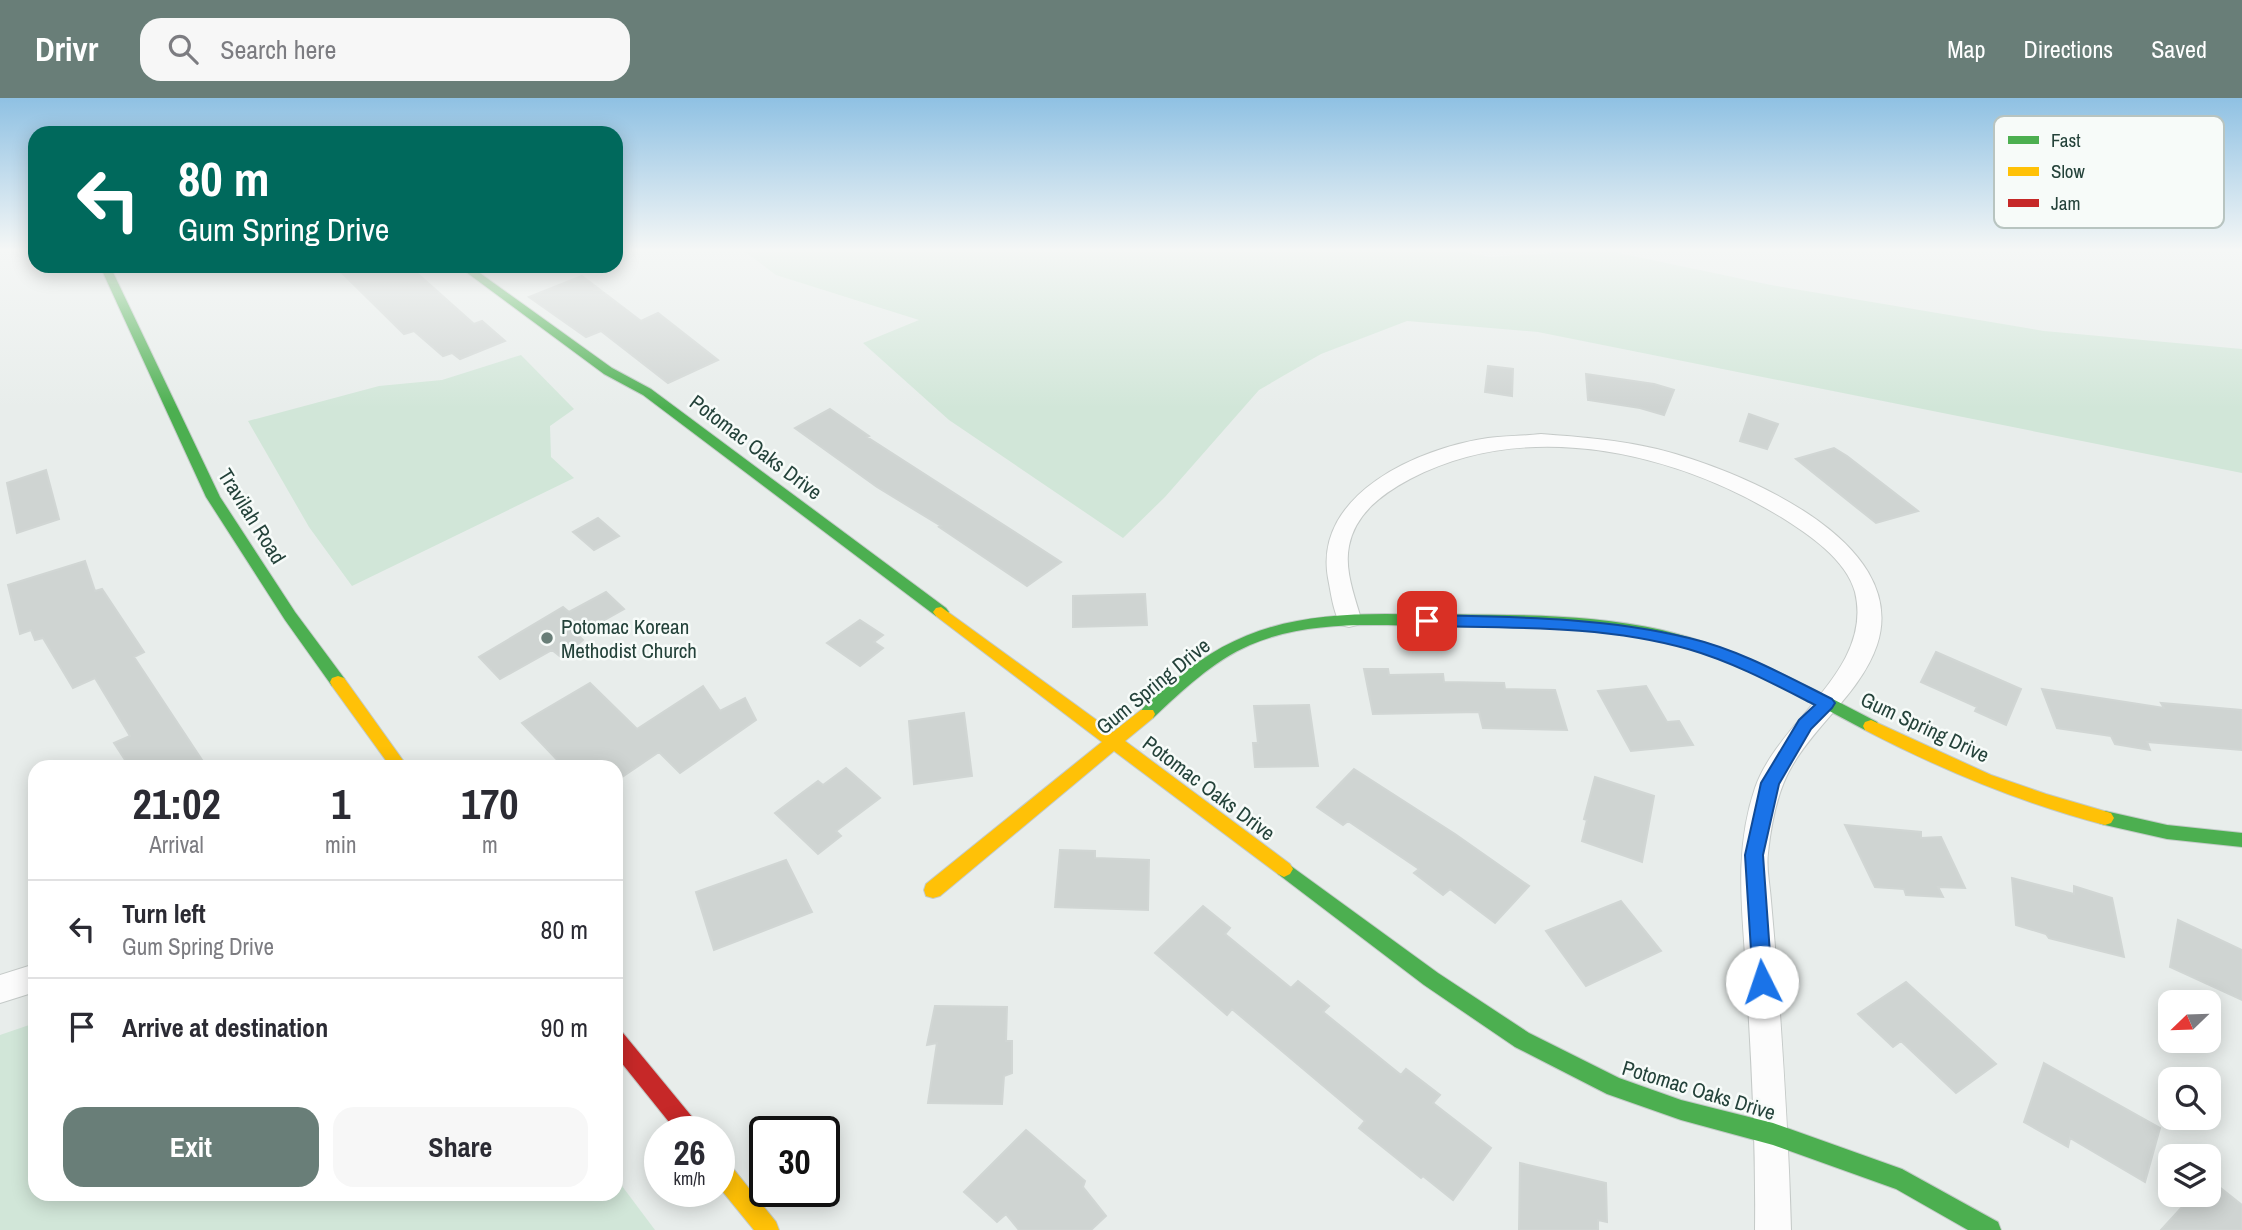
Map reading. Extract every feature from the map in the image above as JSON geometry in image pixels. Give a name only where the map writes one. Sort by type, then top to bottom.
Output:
[{"type":"street","name":"Travilah Road","points":[[122,303],[213,497],[290,616],[395,760]]},
{"type":"street","name":"Potomac Oaks Drive","points":[[514,303],[608,371],[647,392],[1431,979],[1522,1040],[1614,1087],[1681,1110],[1773,1134],[1902,1180],[1990,1230]]},
{"type":"street","points":[[1349,619],[1336,549],[1347,519],[1370,495],[1401,473],[1437,455],[1476,446],[1555,441],[1600,445],[1678,462],[1732,481],[1780,505],[1820,533],[1847,560],[1866,590],[1871,623],[1859,661],[1805,725],[1770,783],[1754,855],[1773,1134],[1773,1230]]},
{"type":"street","name":"Gum Spring Drive","points":[[933,890],[1115,744],[1204,666],[1242,643],[1287,626],[1349,619],[1538,623],[1621,630],[1690,644],[1754,667],[1950,765],[2017,791],[2091,815],[2165,833],[2242,840]]},
{"type":"street","points":[[0,989],[28,980]]},
{"type":"street","points":[[623,1049],[677,1116]]},
{"type":"street","points":[[735,1189],[768,1230]]},
{"type":"green space","points":[[864,303],[1877,303],[2044,331],[2242,349],[2242,473],[1538,332],[1407,321],[1321,354],[1259,390],[1165,497],[1123,538],[949,420],[863,343],[919,320]]},
{"type":"green space","points":[[521,355],[574,409],[550,426],[551,457],[574,478],[352,586],[309,527],[248,421],[379,386],[442,380]]},
{"type":"green space","points":[[28,1025],[28,1201],[623,1201],[623,1187],[655,1230],[0,1230],[0,1035]]},
{"type":"building","points":[[372,303],[450,303],[474,324],[482,321],[505,341],[460,359],[452,353],[443,356],[414,331],[404,334]]},
{"type":"building","points":[[537,303],[617,303],[641,321],[658,313],[718,360],[668,383],[601,331],[586,337]]},
{"type":"building","points":[[1488,366],[1513,369],[1512,396],[1485,392]]},
{"type":"building","points":[[1586,374],[1654,384],[1674,390],[1664,415],[1640,408],[1588,400]]},
{"type":"building","points":[[830,409],[869,436],[867,437],[1061,562],[1027,586],[939,527],[941,526],[877,487],[795,428]]},
{"type":"building","points":[[1749,414],[1778,424],[1767,449],[1740,441]]},
{"type":"building","points":[[1834,448],[1918,511],[1876,523],[1796,459]]},
{"type":"building","points":[[46,470],[59,519],[17,533],[7,483]]},
{"type":"building","points":[[598,518],[619,536],[594,550],[573,532]]},
{"type":"building","points":[[85,561],[95,591],[102,589],[144,652],[134,657],[202,760],[125,760],[114,743],[130,736],[95,678],[73,688],[43,638],[35,640],[31,630],[20,634],[8,585]]},
{"type":"building","name":"Potomac Korean Methodist Church","points":[[606,592],[624,609],[578,635],[583,640],[562,658],[552,650],[500,679],[479,657],[563,607],[569,612]]},
{"type":"building","points":[[1145,594],[1147,625],[1073,627],[1073,596]]},
{"type":"building","points":[[860,620],[883,635],[874,642],[883,648],[860,666],[827,643]]},
{"type":"building","points":[[1936,652],[2021,689],[2006,725],[1975,711],[1977,707],[1921,682]]},
{"type":"building","points":[[1364,669],[1388,669],[1389,675],[1443,674],[1444,682],[1504,683],[1505,689],[1555,690],[1567,730],[1483,728],[1479,712],[1373,714]]},
{"type":"building","points":[[590,683],[637,729],[703,686],[720,711],[745,698],[756,720],[680,773],[659,752],[623,776],[623,760],[557,760],[522,723]]},
{"type":"building","points":[[1646,686],[1667,722],[1679,721],[1693,745],[1631,751],[1598,691]]},
{"type":"building","points":[[2042,689],[2164,708],[2161,703],[2242,710],[2242,750],[2147,742],[2150,750],[2115,744],[2111,736],[2057,728]]},
{"type":"building","points":[[1309,705],[1318,766],[1255,767],[1253,743],[1258,743],[1254,706]]},
{"type":"building","points":[[964,713],[972,776],[914,784],[909,721]]},
{"type":"building","points":[[846,768],[880,798],[836,831],[841,836],[818,854],[775,813],[818,781],[823,785]]},
{"type":"building","points":[[1354,769],[1529,886],[1495,923],[1450,889],[1443,895],[1414,873],[1419,869],[1348,821],[1343,825],[1317,807]]},
{"type":"building","points":[[1595,777],[1654,796],[1642,862],[1582,841],[1587,820],[1584,819]]},
{"type":"building","points":[[1845,825],[1921,832],[1921,838],[1941,837],[1965,888],[1938,887],[1943,897],[1906,895],[1904,889],[1875,887]]},
{"type":"building","points":[[1060,850],[1095,851],[1095,858],[1149,860],[1148,910],[1055,907]]},
{"type":"building","points":[[786,860],[812,912],[714,950],[696,892]]},
{"type":"building","points":[[2012,878],[2074,894],[2074,886],[2112,898],[2124,957],[2049,938],[2046,934],[2016,925]]},
{"type":"building","points":[[1621,901],[1661,951],[1586,986],[1546,931]]},
{"type":"building","points":[[1203,906],[1230,928],[1225,934],[1291,988],[1298,981],[1329,1006],[1323,1012],[1401,1075],[1406,1069],[1440,1095],[1433,1103],[1491,1148],[1453,1200],[1359,1128],[1365,1121],[1232,1009],[1227,1015],[1155,953]]},
{"type":"building","points":[[2178,920],[2242,950],[2242,1000],[2221,990],[2170,967]]},
{"type":"building","points":[[1906,982],[1996,1064],[1956,1093],[1901,1041],[1893,1047],[1858,1014]]},
{"type":"building","points":[[935,1006],[1007,1007],[1006,1041],[1012,1041],[1012,1073],[1004,1076],[1002,1104],[928,1103],[937,1043],[927,1045]]},
{"type":"building","points":[[2044,1063],[2159,1130],[2145,1182],[2070,1138],[2068,1147],[2024,1122]]},
{"type":"building","points":[[1026,1130],[1085,1181],[1083,1187],[1106,1216],[1091,1230],[1019,1230],[1006,1214],[997,1222],[964,1192]]},
{"type":"building","points":[[1520,1163],[1606,1183],[1607,1222],[1598,1220],[1598,1230],[1519,1230]]},
{"type":"building","points":[[2221,1188],[2242,1205],[2242,1230],[2161,1230],[2182,1207],[2221,1207]]},
{"type":"traffic: fast","points":[[122,303],[213,497],[290,616],[338,682]]},
{"type":"traffic: fast","points":[[514,303],[608,371],[647,392],[941,612]]},
{"type":"traffic: fast","points":[[1147,714],[1181,683],[1231,648],[1291,627],[1338,620],[1520,622],[1605,627],[1689,643],[1743,663],[1871,726]]},
{"type":"traffic: fast","points":[[2105,818],[2167,832],[2242,840]]},
{"type":"traffic: fast","points":[[1284,869],[1431,979],[1522,1040],[1614,1087],[1681,1110],[1773,1134],[1902,1180],[1990,1230]]},
{"type":"traffic: slow","points":[[941,612],[1284,869]]},
{"type":"traffic: slow","points":[[338,682],[395,760]]},
{"type":"traffic: slow","points":[[933,890],[1147,714]]},
{"type":"traffic: slow","points":[[1871,726],[1985,780],[2044,801],[2105,818]]},
{"type":"traffic: slow","points":[[735,1189],[768,1230]]},
{"type":"traffic: jam","points":[[623,1049],[677,1116]]},
{"type":"place","name":"Potomac Korean Methodist Church","points":[[547,638]]},
{"type":"route","points":[[1427,621],[1538,623],[1621,630],[1690,644],[1754,667],[1826,703],[1805,725],[1770,783],[1754,855],[1762,982]]}]
